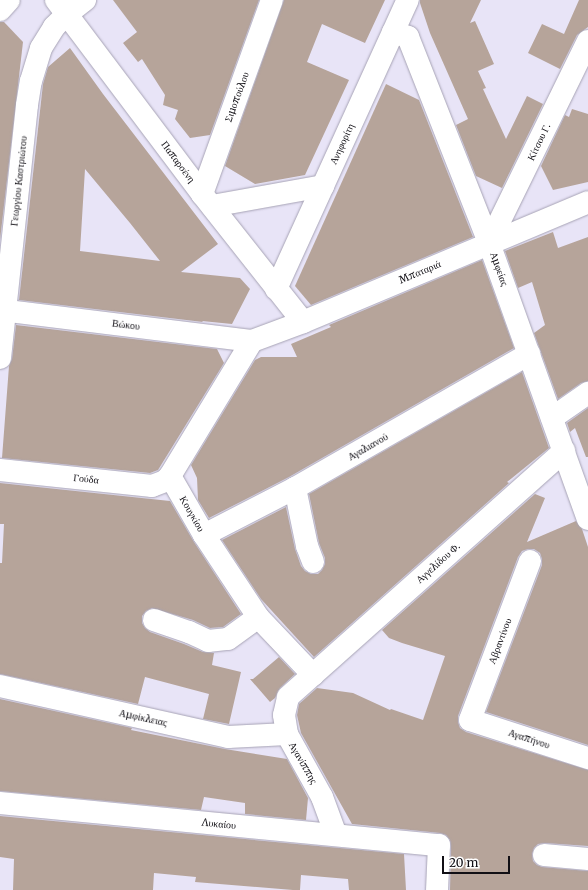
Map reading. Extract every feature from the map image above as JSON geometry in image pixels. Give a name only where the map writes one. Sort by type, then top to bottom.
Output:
[{"type":"street","points":[[0,10],[9,0]]},
{"type":"street","name":"Γεωργίου Καστριώτου","points":[[0,358],[2,310],[31,81],[41,48],[54,27],[61,7],[85,0]]},
{"type":"street","name":"Σιμοπούλου","points":[[207,200],[272,0]]},
{"type":"street","name":"Ανηφορίτη","points":[[276,289],[408,0]]},
{"type":"street","name":"Παπαρσένη","points":[[61,7],[207,200],[303,322]]},
{"type":"street","name":"Αμφείας","points":[[393,32],[408,37],[489,243],[588,519]]},
{"type":"street","name":"Κίτσου Γ.","points":[[489,243],[588,41]]},
{"type":"street","points":[[207,200],[323,186]]},
{"type":"street","name":"Μπαταριά","points":[[252,342],[588,202]]},
{"type":"street","name":"Βώκου","points":[[2,310],[252,342]]},
{"type":"street","points":[[170,476],[252,342]]},
{"type":"street","name":"Αγαλιανού","points":[[204,535],[295,488],[529,354]]},
{"type":"street","points":[[552,418],[588,393]]},
{"type":"street","name":"Αγγελίδου Φ.","points":[[313,675],[564,450]]},
{"type":"street","name":"Γούδα","points":[[0,470],[152,486],[165,481],[170,476]]},
{"type":"street","name":"Κουγκίου","points":[[170,476],[204,535],[258,617],[313,675]]},
{"type":"street","points":[[295,488],[307,546],[313,562]]},
{"type":"street","name":"Αβραντίνου","points":[[470,720],[530,561]]},
{"type":"street","points":[[154,620],[189,632],[208,641],[228,639],[258,617]]},
{"type":"street","name":"Αγανίππης","points":[[313,675],[288,697],[284,715],[286,734],[322,796],[336,836]]},
{"type":"street","name":"Αμφίκλειας","points":[[0,686],[228,736],[286,734]]},
{"type":"street","name":"Αγαπήνου","points":[[470,720],[588,758]]},
{"type":"street","name":"Λυκαίου","points":[[0,803],[439,845],[437,890]]},
{"type":"street","points":[[544,855],[588,859]]},
{"type":"building","points":[[113,0],[259,0],[210,135],[190,138],[175,119],[178,110],[163,105],[165,95],[142,59],[138,62],[123,43],[137,32]]},
{"type":"building","points":[[284,0],[385,0],[365,43],[322,24],[307,62],[349,80],[305,175],[255,184],[225,166]]},
{"type":"building","points":[[420,0],[481,0],[470,23],[475,21],[494,64],[478,71],[486,88],[483,89],[506,139],[527,96],[543,104],[502,188],[476,176],[456,125],[468,119],[430,33]]},
{"type":"building","points":[[579,0],[588,0],[588,27],[577,35],[560,69],[528,53],[542,24],[564,34]]},
{"type":"building","points":[[0,22],[4,22],[23,42],[0,240]]},
{"type":"building","points":[[70,48],[103,94],[218,244],[181,272],[240,278],[250,289],[232,324],[202,321],[203,322],[19,300],[43,84],[48,67]],"holes":[[[85,169],[160,261],[80,251]]]},
{"type":"building","points":[[386,84],[419,100],[473,237],[311,305],[295,286]]},
{"type":"building","points":[[572,109],[588,114],[588,182],[553,190],[541,166],[565,115],[569,117]]},
{"type":"building","points":[[553,232],[558,248],[588,237],[588,381],[581,383],[558,399],[534,333],[545,325],[532,282],[518,288],[505,251]]},
{"type":"building","points":[[482,260],[514,348],[289,477],[209,518],[198,500],[197,478],[191,465],[255,360],[261,357],[297,357],[291,344],[331,327],[329,325]]},
{"type":"building","points":[[16,325],[217,349],[224,363],[158,470],[150,473],[2,458],[9,366],[12,359]]},
{"type":"building","points":[[522,372],[549,448],[507,482],[509,483],[314,657],[261,599],[222,540],[286,507],[295,549],[301,566],[305,571],[311,574],[318,574],[325,564],[325,558],[319,543],[309,494]]},
{"type":"building","points":[[588,408],[588,457],[586,457],[575,428],[570,432],[567,423]]},
{"type":"building","points":[[0,483],[170,501],[194,542],[241,614],[223,627],[210,628],[193,620],[152,608],[146,611],[142,616],[142,623],[150,632],[203,652],[214,653],[212,665],[241,672],[229,724],[203,719],[209,694],[145,677],[138,704],[0,674],[0,563],[2,563],[4,524],[0,524]]},
{"type":"building","points":[[535,494],[545,498],[527,542],[576,521],[582,529],[588,547],[588,745],[486,712],[542,565],[540,553],[534,549],[522,551],[518,557],[458,716],[458,722],[460,728],[466,732],[588,770],[588,846],[545,843],[538,844],[534,848],[532,854],[533,861],[542,867],[588,871],[588,890],[450,890],[451,846],[450,840],[446,835],[440,833],[352,824],[301,733],[297,715],[299,704],[317,688],[353,693],[390,710],[391,709],[423,720],[445,656],[389,638],[382,630]]},
{"type":"building","points":[[279,657],[295,674],[280,688],[275,698],[270,702],[250,679],[253,679]]},
{"type":"building","points":[[0,699],[132,728],[131,730],[225,749],[287,759],[308,798],[306,820],[245,814],[245,803],[204,797],[201,810],[0,791]]},
{"type":"building","points":[[0,816],[404,854],[406,890],[349,890],[348,879],[301,875],[300,890],[293,890],[195,882],[196,877],[154,873],[153,890],[13,890],[14,859],[0,857]]}]
